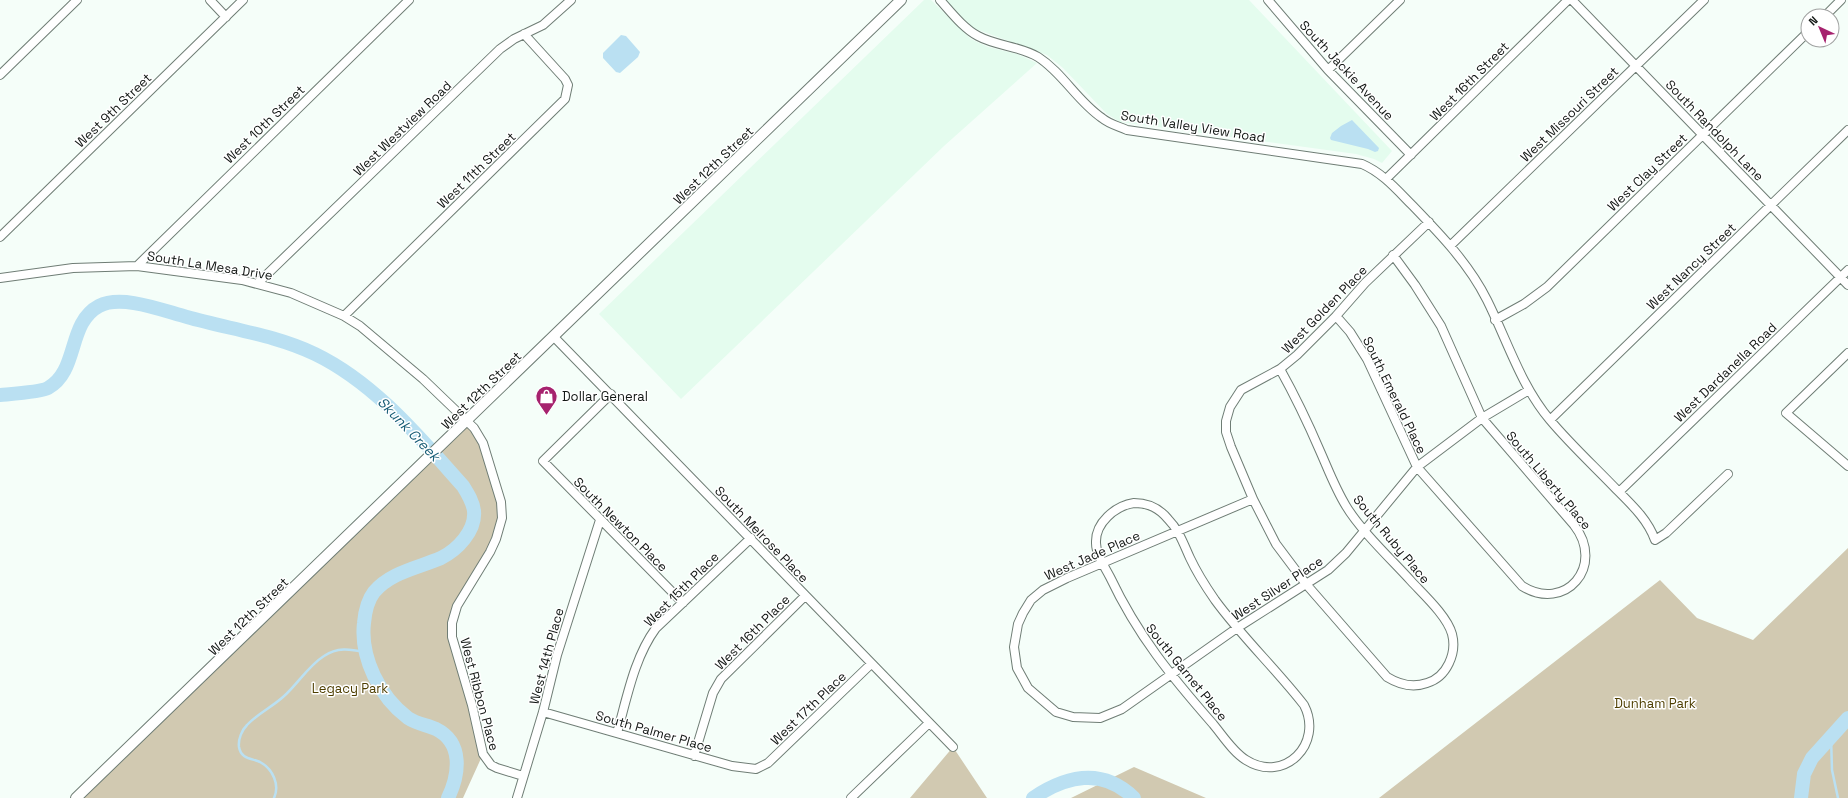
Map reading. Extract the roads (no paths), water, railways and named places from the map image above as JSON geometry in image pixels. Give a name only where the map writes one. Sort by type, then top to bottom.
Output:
[{"type":"main road","name":"West 12th Street","points":[[76,798],[448,441],[902,0]]},
{"type":"street","points":[[0,75],[77,0]]},
{"type":"street","points":[[210,0],[226,17]]},
{"type":"street","name":"West 9th Street","points":[[0,237],[243,0]]},
{"type":"street","name":"West 10th Street","points":[[137,266],[409,0]]},
{"type":"street","name":"West Westview Road","points":[[258,284],[500,49],[548,21],[571,0]]},
{"type":"street","name":"South Valley View Road","points":[[940,0],[977,36],[1025,51],[1038,57],[1056,71],[1101,118],[1126,130],[1362,164],[1373,169],[1386,179],[1429,222],[1450,246],[1478,284],[1529,390],[1550,420],[1647,523],[1655,540],[1666,533],[1728,474]]},
{"type":"street","name":"South Jackie Avenue","points":[[1268,0],[1328,70],[1411,155]]},
{"type":"street","points":[[1328,70],[1400,0]]},
{"type":"street","name":"West 16th Street","points":[[1386,179],[1568,0]]},
{"type":"street","name":"South Randolph Lane","points":[[1572,0],[1848,285]]},
{"type":"street","name":"West Missouri Street","points":[[1450,246],[1704,0]]},
{"type":"street","points":[[1832,8],[1841,0]]},
{"type":"street","name":"West 11th Street","points":[[344,316],[565,99],[568,85],[565,79],[524,34]]},
{"type":"street","name":"West Clay Street","points":[[1495,320],[1524,304],[1547,287],[1800,40]]},
{"type":"street","name":"West Nancy Street","points":[[1550,420],[1848,130]]},
{"type":"street","name":"West Golden Place","points":[[1253,499],[1231,447],[1226,427],[1228,413],[1236,395],[1248,386],[1280,369],[1311,342],[1365,283],[1429,222]]},
{"type":"street","name":"South Liberty Place","points":[[1393,255],[1415,285],[1441,326],[1482,418],[1574,525],[1584,539],[1587,552],[1582,572],[1571,586],[1564,591],[1548,594],[1532,592],[1522,586],[1417,467]]},
{"type":"street","name":"South La Mesa Drive","points":[[0,278],[73,268],[137,266],[200,273],[291,292],[344,316],[396,356],[467,421]]},
{"type":"street","name":"West Dardanella Road","points":[[1619,492],[1848,270]]},
{"type":"street","name":"South Emerald Place","points":[[1336,316],[1350,332],[1367,359],[1417,467]]},
{"type":"street","name":"South Melrose Place","points":[[554,337],[953,747]]},
{"type":"street","points":[[1848,353],[1786,413],[1848,466]]},
{"type":"street","name":"South Ruby Place","points":[[1280,369],[1302,408],[1339,494],[1347,508],[1435,608],[1449,627],[1453,639],[1452,654],[1447,668],[1439,677],[1430,683],[1417,686],[1402,685],[1387,677],[1306,584]]},
{"type":"street","name":"West Silver Place","points":[[1028,688],[1056,712],[1073,717],[1091,719],[1110,715],[1122,709],[1237,628],[1318,578],[1338,562],[1417,467],[1482,418],[1529,390]]},
{"type":"street","name":"South Newton Place","points":[[611,394],[543,461],[683,603]]},
{"type":"street","name":"West Ribbon Place","points":[[467,421],[478,432],[483,443],[501,502],[502,518],[496,539],[490,552],[457,606],[452,623],[452,637],[472,705],[483,754],[491,765],[523,776]]},
{"type":"street","points":[[1253,499],[1276,544],[1306,584]]},
{"type":"street","name":"West Jade Place","points":[[1028,688],[1018,668],[1014,647],[1018,624],[1023,613],[1032,600],[1043,590],[1177,530],[1253,499]]},
{"type":"street","name":"South Garnet Place","points":[[1177,530],[1160,510],[1150,505],[1134,503],[1121,506],[1106,518],[1097,534],[1096,548],[1130,619],[1171,675],[1244,759],[1257,766],[1266,768],[1285,764],[1296,758],[1307,743],[1310,732],[1307,711],[1298,698],[1237,628]]},
{"type":"street","name":"West 14th Place","points":[[518,798],[523,776],[543,712],[559,648],[600,520]]},
{"type":"street","points":[[1177,530],[1202,580],[1237,628]]},
{"type":"street","name":"West 15th Place","points":[[617,733],[646,643],[656,628],[751,538]]},
{"type":"street","name":"West 16th Place","points":[[694,756],[713,693],[721,679],[805,596]]},
{"type":"street","name":"West 17th Place","points":[[760,768],[871,664]]},
{"type":"street","name":"South Palmer Place","points":[[543,712],[732,766],[760,768]]},
{"type":"street","points":[[851,798],[929,723]]},
{"type":"water","points":[[621,35],[626,36],[640,52],[638,57],[620,73],[616,72],[603,58],[603,53]]},
{"type":"water","points":[[1352,120],[1379,148],[1378,151],[1375,152],[1331,140],[1330,138],[1332,133]]},
{"type":"waterway","name":"Skunk Creek","points":[[0,395],[32,392],[48,388],[58,380],[65,370],[77,335],[89,314],[99,306],[119,302],[143,305],[268,337],[300,347],[337,366],[377,396],[413,431],[463,486],[470,498],[474,511],[474,518],[469,533],[459,545],[447,555],[397,575],[381,585],[374,592],[368,603],[364,623],[365,650],[369,663],[374,676],[389,699],[408,718],[436,729],[445,735],[451,742],[457,760],[455,779],[448,798]]},
{"type":"waterway","points":[[274,798],[276,793],[276,783],[272,773],[265,765],[247,758],[240,751],[239,741],[244,729],[255,717],[283,697],[313,665],[324,656],[339,650],[365,652]]},
{"type":"waterway","name":"Skunk Creek","points":[[1801,798],[1804,774],[1812,758],[1848,718]]},
{"type":"waterway","points":[[1831,736],[1832,770],[1838,798]]},
{"type":"waterway","name":"Skunk Creek","points":[[1033,798],[1058,784],[1084,778],[1109,782],[1122,788],[1134,798]]},
{"type":"place","name":"Dollar General","points":[[547,416]]},
{"type":"park label","name":"Legacy Park","points":[[350,688]]},
{"type":"park label","name":"Dunham Park","points":[[1655,703]]}]
